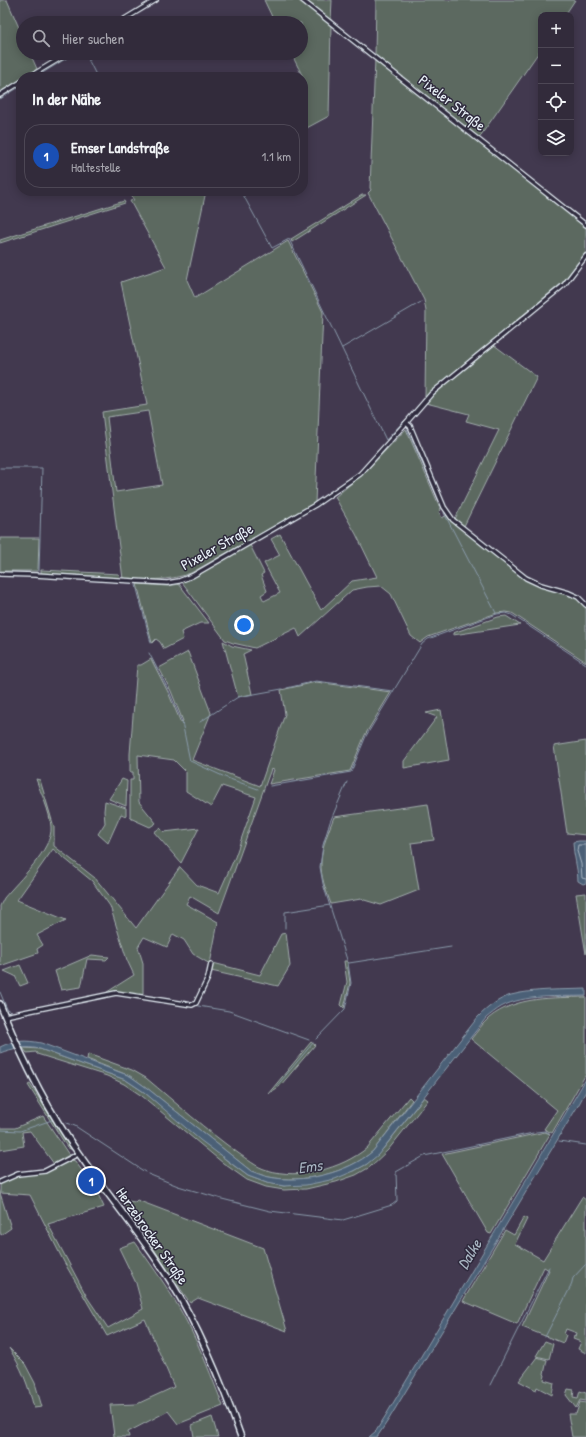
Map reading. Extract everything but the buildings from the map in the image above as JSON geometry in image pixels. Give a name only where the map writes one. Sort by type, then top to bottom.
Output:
[{"type":"main road","name":"Herzebrocker Straße","points":[[0,1004],[35,1083],[53,1115],[78,1154],[142,1240],[186,1307],[217,1372],[241,1437]]},
{"type":"street","points":[[130,16],[156,0]]},
{"type":"street","name":"Pixeler Straße","points":[[302,0],[586,225]]},
{"type":"street","points":[[37,72],[57,60]]},
{"type":"street","points":[[0,95],[16,85]]},
{"type":"street","name":"Pixeler Straße","points":[[0,574],[167,583],[179,581],[199,572],[335,493],[364,471],[432,393],[564,285],[586,256]]},
{"type":"street","points":[[406,423],[410,426],[444,507],[453,520],[526,578],[541,585],[578,597],[586,605]]},
{"type":"street","points":[[5,1016],[116,994],[192,1005],[196,1003],[206,984],[211,964]]},
{"type":"street","points":[[0,1182],[18,1174],[45,1171],[78,1154]]},
{"type":"shaded area","points":[[0,0],[7,0],[16,21],[16,60],[33,60],[37,69],[32,72],[16,72],[16,82],[0,92]]},
{"type":"shaded area","points":[[264,0],[299,0],[331,25],[329,116],[308,127],[308,72],[300,72],[294,60],[308,60],[308,16],[272,16]]},
{"type":"shaded area","points":[[305,0],[332,0],[331,21]]},
{"type":"shaded area","points":[[376,0],[575,0],[567,12],[538,12],[538,53],[479,138],[375,56]]},
{"type":"shaded area","points":[[375,59],[586,227],[586,252],[562,283],[456,370],[425,398],[426,311],[424,300],[368,193],[371,190]]},
{"type":"shaded area","points":[[362,195],[366,195],[292,242],[291,239]]},
{"type":"shaded area","points":[[131,196],[205,196],[187,280],[195,298],[288,241],[323,312],[315,503],[191,573],[166,579],[123,579],[102,412],[147,405],[121,282],[166,267],[130,201],[134,200]],"holes":[[[148,411],[162,485],[116,492],[107,417]]]},
{"type":"shaded area","points":[[124,201],[125,203],[0,243],[0,240]]},
{"type":"shaded area","points":[[494,345],[537,377],[464,526],[455,519],[499,430],[466,421],[469,414],[426,403],[434,394]]},
{"type":"shaded area","points":[[406,429],[441,510],[439,512],[442,518],[447,515],[453,522],[526,579],[569,594],[577,598],[586,607],[586,662],[512,613],[506,612],[497,613],[428,637],[420,643],[411,636],[391,594],[381,586],[352,590],[300,637],[296,628],[255,648],[225,640],[182,582],[193,578],[250,545],[264,573],[261,575],[267,591],[261,595],[264,601],[280,593],[264,563],[280,555],[271,539],[280,534],[321,610],[352,581],[377,577],[356,534],[335,497],[365,472]]},
{"type":"shaded area","points":[[0,538],[39,538],[38,571],[0,571]]},
{"type":"shaded area","points":[[41,570],[119,574],[120,578],[41,573]]},
{"type":"shaded area","points":[[137,584],[168,586],[179,584],[209,623],[200,623],[181,632],[183,639],[164,649],[160,642],[156,639],[152,643]]},
{"type":"shaded area","points":[[506,616],[520,625],[453,635],[453,633],[498,617]]},
{"type":"shaded area","points":[[223,641],[232,646],[251,650],[243,654],[252,694],[238,697]]},
{"type":"shaded area","points":[[188,652],[211,713],[192,760],[260,786],[285,714],[281,690],[316,682],[391,692],[365,735],[350,771],[269,784],[274,770],[271,769],[219,913],[190,896],[186,904],[218,922],[210,964],[193,954],[184,940],[173,934],[167,947],[144,937],[138,947],[143,963],[143,995],[116,992],[104,994],[134,975],[127,960],[110,906],[92,881],[53,849],[17,900],[66,920],[37,935],[43,945],[37,949],[38,953],[0,966],[0,906],[4,898],[41,855],[50,836],[51,827],[49,815],[36,779],[40,780],[54,827],[54,846],[95,878],[136,928],[180,867],[197,885],[219,893],[235,857],[256,797],[222,786],[211,807],[186,791],[186,772],[174,760],[138,755],[139,802],[156,823],[150,827],[130,818],[130,780],[133,780],[133,772],[130,772],[130,754],[137,665],[141,665],[151,659],[168,692],[181,723],[183,721],[171,691],[159,668]]},
{"type":"shaded area","points":[[441,710],[449,760],[404,768],[404,761],[437,717],[426,713]]},
{"type":"shaded area","points":[[586,741],[586,835],[567,833],[554,746]]},
{"type":"shaded area","points":[[122,779],[127,781],[126,806],[109,799]]},
{"type":"shaded area","points":[[105,801],[126,808],[126,816],[121,814],[108,843],[98,834],[105,823]]},
{"type":"shaded area","points":[[428,804],[434,840],[411,843],[419,890],[381,905],[361,899],[331,904],[322,878],[321,862],[325,842],[334,817]]},
{"type":"shaded area","points":[[160,828],[164,832],[199,828],[181,863],[154,832]]},
{"type":"shaded area","points":[[586,893],[586,954],[576,894]]},
{"type":"shaded area","points":[[286,933],[290,966],[278,986],[211,971],[213,963],[260,975],[281,934]]},
{"type":"shaded area","points":[[92,955],[109,957],[106,960],[87,959],[81,987],[61,990],[55,971]]},
{"type":"shaded area","points":[[344,961],[347,961],[350,983],[344,1008],[341,1005],[347,982]]},
{"type":"shaded area","points":[[20,965],[28,983],[20,986],[15,976],[4,971]]},
{"type":"shaded area","points":[[586,997],[586,1074],[552,1133],[544,1129],[557,1110],[471,1039],[489,1018],[511,1006],[523,1002],[548,998]]},
{"type":"shaded area","points":[[311,1042],[315,1045],[280,1086],[268,1094]]},
{"type":"shaded area","points":[[23,1048],[40,1049],[126,1080],[144,1092],[225,1159],[248,1176],[267,1183],[284,1186],[354,1171],[367,1164],[383,1149],[424,1097],[428,1100],[388,1150],[370,1167],[356,1175],[336,1182],[306,1189],[284,1190],[266,1187],[247,1180],[223,1163],[142,1096],[124,1084],[107,1076],[37,1054],[36,1052],[27,1053]]},
{"type":"shaded area","points":[[88,1054],[132,1070],[146,1078],[203,1126],[252,1163],[267,1170],[280,1173],[293,1174],[320,1171],[345,1162],[367,1148],[409,1097],[412,1100],[373,1151],[363,1159],[338,1171],[324,1175],[310,1178],[282,1179],[269,1177],[251,1171],[147,1088],[130,1076],[87,1059]]},
{"type":"shaded area","points":[[30,1084],[72,1150],[67,1147],[28,1085]]},
{"type":"shaded area","points":[[43,1116],[69,1155],[54,1164],[30,1131],[22,1132],[24,1146],[0,1150],[0,1128],[15,1128]]},
{"type":"shaded area","points":[[545,1132],[550,1134],[491,1234],[488,1233],[442,1154]]},
{"type":"shaded area","points":[[72,1160],[75,1161],[96,1190],[104,1207],[48,1224],[87,1297],[108,1328],[143,1309],[136,1283],[119,1248],[135,1242],[174,1299],[190,1328],[223,1406],[178,1424],[168,1411],[128,1432],[129,1437],[113,1437],[110,1405],[137,1404],[174,1387],[145,1319],[107,1336],[64,1262],[30,1195],[0,1193],[0,1184],[18,1176],[45,1173]]},
{"type":"shaded area","points":[[0,1193],[11,1228],[1,1235],[0,1231]]},
{"type":"shaded area","points":[[582,1197],[586,1200],[586,1353],[578,1349],[581,1342],[573,1339],[574,1335],[576,1336],[577,1333],[566,1329],[564,1334],[566,1335],[563,1343],[522,1327],[549,1270],[544,1267],[517,1324],[463,1301],[505,1230],[514,1235],[524,1217],[527,1219],[515,1244],[543,1260]]},
{"type":"shaded area","points":[[121,1200],[135,1202],[137,1200],[263,1248],[287,1331],[198,1298],[190,1303]]},
{"type":"shaded area","points":[[545,1341],[553,1344],[549,1359],[536,1356]]},
{"type":"shaded area","points":[[9,1348],[25,1364],[35,1383],[42,1407],[34,1408],[24,1377]]},
{"type":"shaded area","points":[[537,1357],[547,1360],[544,1380],[554,1383],[552,1395],[537,1387],[536,1390],[519,1381]]},
{"type":"shaded area","points":[[568,1389],[574,1390],[573,1397],[578,1398],[580,1391],[586,1393],[586,1401],[580,1400],[576,1408],[566,1395]]},
{"type":"shaded area","points":[[580,1402],[586,1403],[586,1437],[572,1437],[568,1414],[576,1414]]},
{"type":"shaded area","points":[[212,1417],[218,1437],[194,1437],[192,1425]]},
{"type":"water","points":[[586,841],[586,883],[583,884],[578,881],[573,847],[573,842]]},
{"type":"water","points":[[586,989],[586,996],[531,998],[510,1003],[497,1009],[486,1018],[378,1155],[367,1164],[335,1179],[306,1185],[284,1186],[267,1183],[248,1176],[200,1140],[144,1092],[126,1080],[40,1049],[19,1048],[0,1053],[0,1047],[10,1043],[20,1041],[36,1042],[130,1076],[251,1171],[267,1177],[282,1179],[310,1178],[338,1171],[363,1159],[373,1151],[478,1017],[493,1004],[506,997],[520,993],[548,990]]},
{"type":"water","points":[[586,1079],[586,1091],[579,1104],[389,1419],[377,1437],[369,1437],[376,1431],[386,1415]]},
{"type":"waterway","points":[[44,72],[64,60]]},
{"type":"waterway","points":[[88,60],[94,72]]},
{"type":"waterway","points":[[0,99],[16,89]]},
{"type":"waterway","points":[[244,196],[272,248],[289,239],[386,440],[404,421]]},
{"type":"waterway","points":[[342,348],[421,302]]},
{"type":"waterway","points":[[407,429],[442,508]]},
{"type":"waterway","points":[[0,468],[42,468],[39,571]]},
{"type":"waterway","points":[[444,513],[496,613]]},
{"type":"waterway","points":[[136,585],[151,643]]},
{"type":"waterway","points":[[270,786],[351,772],[366,736],[422,644],[428,639],[497,614],[506,613],[512,615],[586,664]]},
{"type":"waterway","points":[[149,653],[169,691],[182,722],[190,761],[227,778],[258,789]]},
{"type":"waterway","points":[[287,688],[316,681],[393,691]]},
{"type":"waterway","points":[[200,722],[238,697],[282,689]]},
{"type":"waterway","points":[[316,1039],[345,1009],[351,983],[348,963],[323,884],[320,867],[323,845],[330,822],[347,782]]},
{"type":"waterway","points":[[285,928],[285,912],[330,905]]},
{"type":"waterway","points":[[349,963],[451,947]]},
{"type":"waterway","points":[[0,992],[7,1009],[11,1012]]},
{"type":"waterway","points":[[198,1006],[229,1011],[309,1040]]},
{"type":"waterway","points":[[276,1087],[313,1043]]},
{"type":"waterway","points":[[0,1130],[20,1131],[52,1120]]},
{"type":"waterway","points":[[66,1123],[75,1126],[145,1172]]},
{"type":"waterway","points":[[536,1132],[545,1131],[549,1133]]},
{"type":"waterway","points":[[148,1174],[178,1186],[270,1211],[343,1220],[392,1205],[397,1201],[396,1172],[424,1156],[533,1133]]},
{"type":"waterway","points":[[559,1141],[586,1145]]},
{"type":"waterway","points":[[545,1337],[571,1286],[573,1278],[586,1264]]},
{"type":"waterway","points":[[490,1385],[549,1267]]},
{"type":"place","name":"Emser Landstraße","points":[[91,1181]]},
{"type":"water label","name":"Ems","points":[[310,1166]]},
{"type":"water label","name":"Dalke","points":[[469,1254]]}]
